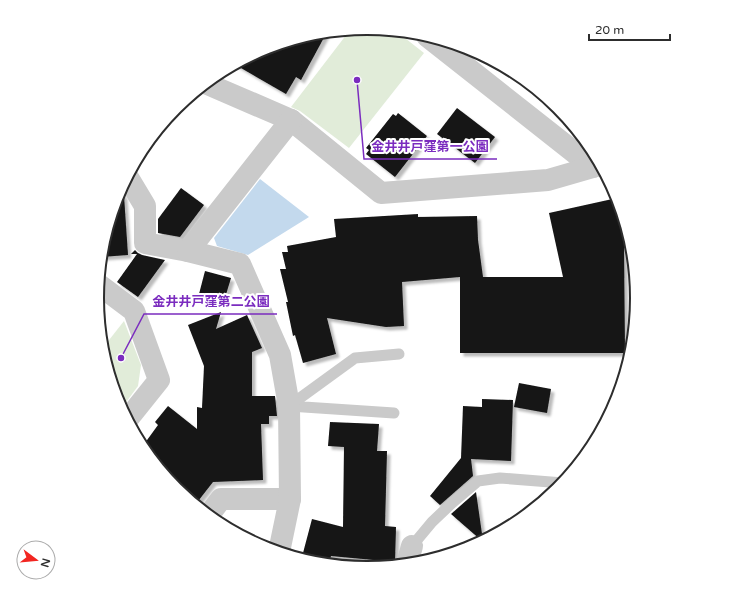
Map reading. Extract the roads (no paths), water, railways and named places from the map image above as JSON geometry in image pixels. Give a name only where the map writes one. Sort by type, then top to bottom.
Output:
[{"type":"street","points":[[439,45],[590,161]]},
{"type":"street","points":[[211,86],[291,120],[382,193],[548,180],[594,167]]},
{"type":"street","points":[[188,251],[291,120]]},
{"type":"street","points":[[131,182],[145,206],[145,242],[240,264],[280,355],[289,406],[290,499],[280,546]]},
{"type":"street","points":[[104,288],[134,311],[159,380],[131,415]]},
{"type":"street","points":[[212,511],[221,499],[290,499]]},
{"type":"lane","points":[[289,406],[355,358],[399,354]]},
{"type":"lane","points":[[289,406],[394,413]]},
{"type":"lane","points":[[410,555],[432,522],[478,481],[500,478],[554,482]]},
{"type":"water","points":[[260,179],[309,217],[248,255],[217,246],[214,238]]},
{"type":"place","name":"金井井戸窪第一公園","points":[[357,80]]},
{"type":"place","name":"金井井戸窪第二公園","points":[[121,358]]}]
